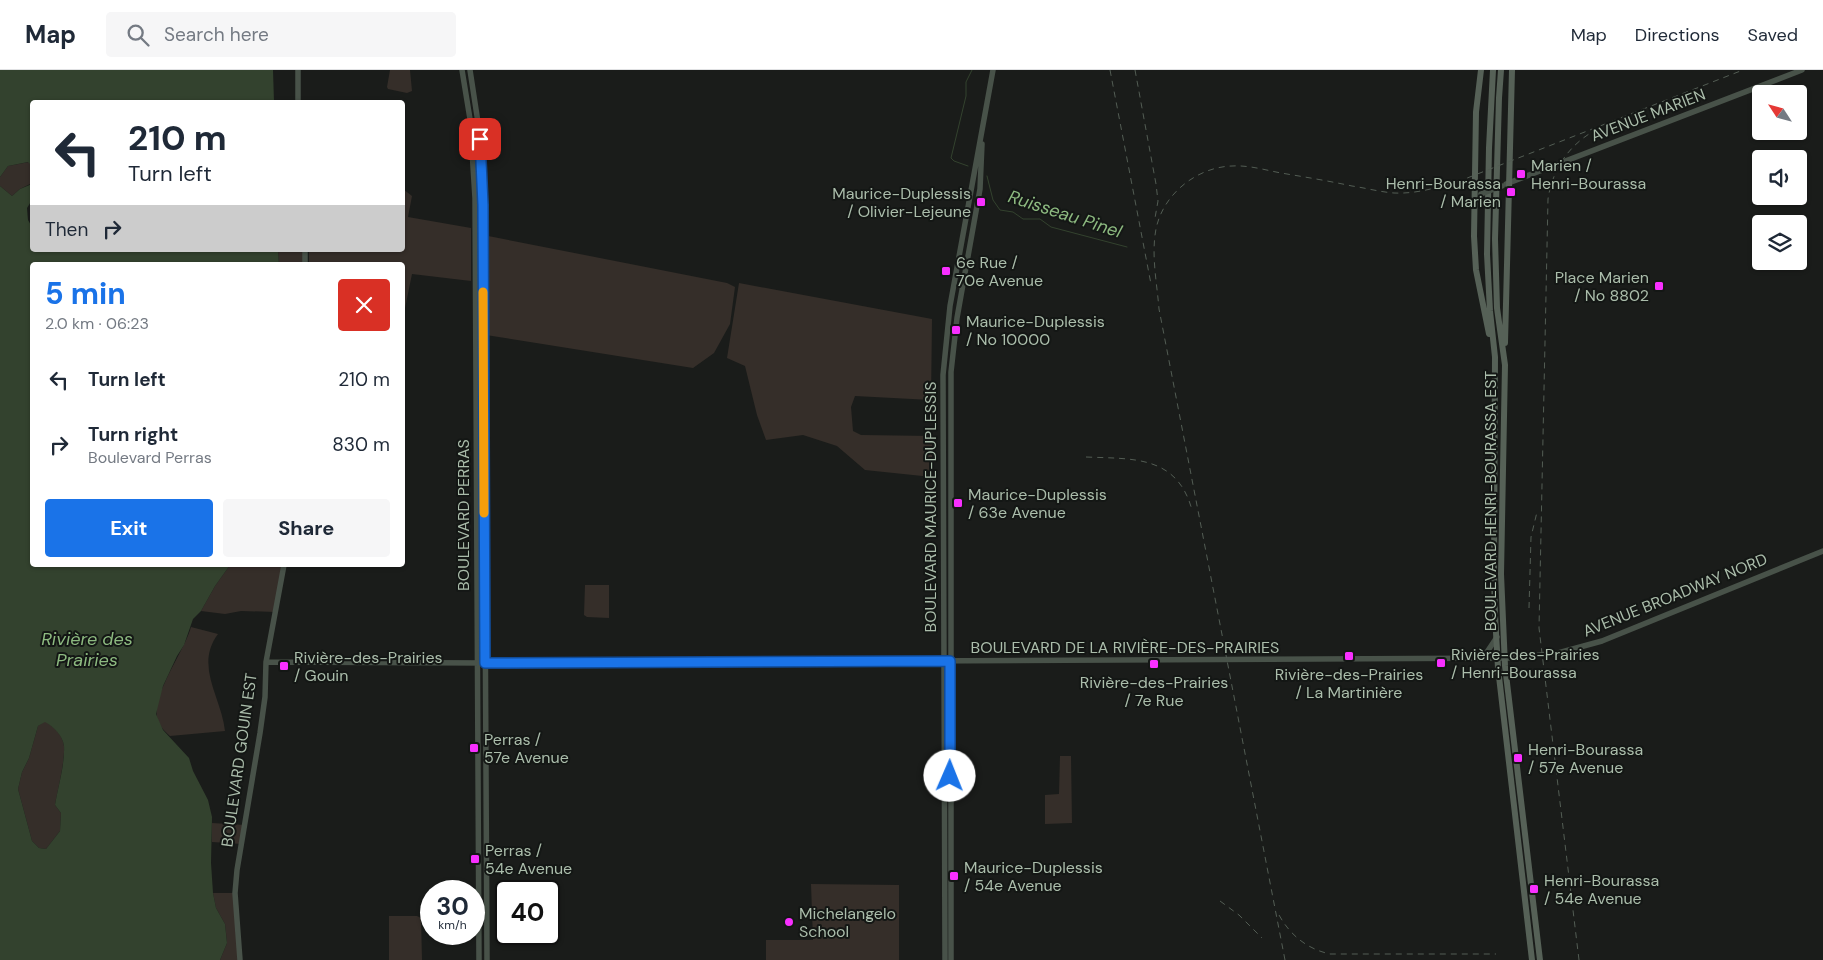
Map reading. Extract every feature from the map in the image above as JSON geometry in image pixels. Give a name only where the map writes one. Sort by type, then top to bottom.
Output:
[{"type":"main road","points":[[1481,70],[1476,112],[1478,195],[1474,236],[1476,270],[1494,357]]},
{"type":"main road","name":"BOULEVARD HENRI-BOURASSA EST","points":[[1493,70],[1487,254],[1494,357],[1494,574],[1497,637],[1508,702],[1540,960]]},
{"type":"main road","name":"BOULEVARD HENRI-BOURASSA EST","points":[[1501,70],[1498,98],[1495,239],[1497,308],[1505,365],[1501,658],[1532,960]]},
{"type":"main road","points":[[1505,365],[1512,70]]},
{"type":"street","points":[[298,70],[298,100]]},
{"type":"street","name":"BOULEVARD PERRAS","points":[[462,70],[470,119],[475,198],[479,960]]},
{"type":"street","name":"BOULEVARD PERRAS","points":[[470,70],[479,136],[483,205],[487,960]]},
{"type":"street","name":"BOULEVARD MAURICE-DUPLESSIS","points":[[951,960],[944,359],[949,315],[993,70]]},
{"type":"street","name":"AVENUE MARIEN","points":[[1478,195],[1802,70]]},
{"type":"street","name":"BOULEVARD MAURICE-DUPLESSIS","points":[[945,960],[952,360],[957,318],[980,189],[984,117]]},
{"type":"street","points":[[944,359],[952,360]]},
{"type":"street","name":"AVENUE BROADWAY NORD","points":[[1501,658],[1551,654],[1596,643],[1823,551]]},
{"type":"street","name":"BOULEVARD GOUIN EST","points":[[240,960],[235,893],[265,698],[266,662],[284,567]]},
{"type":"street","points":[[1474,659],[1487,652],[1497,637]]},
{"type":"street","name":"BOULEVARD DE LA RIVIÈRE-DES-PRAIRIES","points":[[266,662],[485,663],[1501,658]]},
{"type":"shaded area","points":[[390,70],[410,70],[412,91],[407,93],[388,89]]},
{"type":"shaded area","points":[[30,163],[30,184],[12,196],[0,186],[0,177],[8,166]]},
{"type":"shaded area","points":[[405,191],[412,196],[408,217],[471,228],[471,281],[412,274],[405,308],[405,262],[309,262],[309,252],[405,252]]},
{"type":"shaded area","points":[[483,235],[727,283],[735,287],[730,324],[714,353],[693,368],[486,335],[486,278]]},
{"type":"shaded area","points":[[278,252],[305,252],[306,262],[279,262]]},
{"type":"shaded area","points":[[739,283],[932,319],[931,400],[855,396],[851,407],[853,431],[861,435],[932,436],[932,477],[865,470],[837,446],[803,435],[766,440],[757,415],[745,366],[727,358]]},
{"type":"shaded area","points":[[229,567],[284,567],[276,612],[241,611],[225,614],[201,611]]},
{"type":"shaded area","points":[[585,585],[609,585],[609,618],[587,617],[584,615]]},
{"type":"shaded area","points":[[191,627],[218,634],[211,646],[209,670],[225,731],[170,736],[159,723],[157,717],[159,696]]},
{"type":"shaded area","points":[[45,721],[60,735],[64,746],[55,805],[61,813],[60,831],[46,849],[39,848],[32,841],[18,789],[38,726]]},
{"type":"shaded area","points":[[1060,756],[1071,756],[1072,823],[1045,824],[1045,795],[1059,794]]},
{"type":"shaded area","points":[[212,823],[245,825],[242,844],[212,842]]},
{"type":"shaded area","points":[[811,884],[899,885],[899,960],[766,960],[766,940],[813,940]]},
{"type":"shaded area","points":[[213,893],[235,893],[240,960],[220,960],[227,943],[225,924],[216,908]]},
{"type":"shaded area","points":[[389,916],[420,918],[422,960],[389,960]]},
{"type":"water","points":[[0,70],[273,70],[274,100],[30,100],[30,164],[28,162],[8,166],[0,177]]},
{"type":"water","name":"Rivière des Prairies","points":[[30,185],[30,203],[27,208],[30,224],[30,252],[278,252],[279,262],[30,262],[30,567],[229,567],[201,611],[193,619],[184,645],[163,686],[156,714],[163,730],[189,758],[193,771],[208,800],[212,817],[211,863],[213,893],[216,908],[225,924],[227,943],[220,960],[0,960],[0,186],[12,196],[20,189]],"holes":[[[45,722],[62,739],[64,746],[55,805],[61,813],[60,831],[46,849],[39,848],[32,841],[18,789],[38,726]]]},
{"type":"waterway","name":"Ruisseau Pinel","points":[[968,166],[951,158],[966,96],[966,82],[972,70]]},
{"type":"waterway","name":"Ruisseau Pinel","points":[[987,176],[993,200],[1000,210],[1013,212],[1023,219],[1040,219],[1051,227],[1127,247]]},
{"type":"railway","points":[[1110,70],[1151,284]]},
{"type":"railway","points":[[1135,70],[1156,184],[1158,201],[1155,218]]},
{"type":"railway","points":[[1285,960],[1159,309],[1154,249],[1156,229],[1160,216],[1174,194],[1194,177],[1206,171],[1232,166],[1245,166],[1389,192],[1418,192],[1457,182],[1743,70]]},
{"type":"railway","points":[[1579,960],[1539,628],[1548,199],[1553,180],[1561,162],[1573,147],[1589,134]]},
{"type":"railway","points":[[1086,457],[1136,460],[1164,470],[1176,479],[1185,492],[1192,510]]},
{"type":"railway","points":[[1529,608],[1531,537],[1537,512]]},
{"type":"railway","points":[[1220,901],[1239,915],[1262,938]]},
{"type":"railway","points":[[1279,915],[1288,929],[1300,940],[1314,949],[1330,954],[1496,954]]},
{"type":"slow traffic","points":[[483,292],[484,513]]},
{"type":"place","name":"Marien / Henri-Bourassa","points":[[1521,174]]},
{"type":"place","name":"Henri-Bourassa / Marien","points":[[1511,192]]},
{"type":"place","name":"Maurice-Duplessis / Olivier-Lejeune","points":[[981,202]]},
{"type":"place","name":"6e Rue / 70e Avenue","points":[[946,271]]},
{"type":"place","name":"Place Marien / No 8802","points":[[1659,286]]},
{"type":"place","name":"Maurice-Duplessis / No 10000","points":[[956,330]]},
{"type":"place","name":"Maurice-Duplessis / 63e Avenue","points":[[958,503]]},
{"type":"place","name":"Rivière-des-Prairies / La Martinière","points":[[1349,656]]},
{"type":"place","name":"Rivière-des-Prairies / Henri-Bourassa","points":[[1441,663]]},
{"type":"place","name":"Rivière-des-Prairies / 7e Rue","points":[[1154,664]]},
{"type":"place","name":"Rivière-des-Prairies / Gouin","points":[[284,666]]},
{"type":"place","name":"Perras / 57e Avenue","points":[[474,748]]},
{"type":"place","name":"Henri-Bourassa / 57e Avenue","points":[[1518,758]]},
{"type":"place","name":"Perras / 54e Avenue","points":[[475,859]]},
{"type":"place","name":"Maurice-Duplessis / 54e Avenue","points":[[954,876]]},
{"type":"place","name":"Henri-Bourassa / 54e Avenue","points":[[1534,889]]},
{"type":"place","name":"Michelangelo School","points":[[789,922]]},
{"type":"route","points":[[480,139],[483,205],[485,663],[950,661],[950,776]]}]
